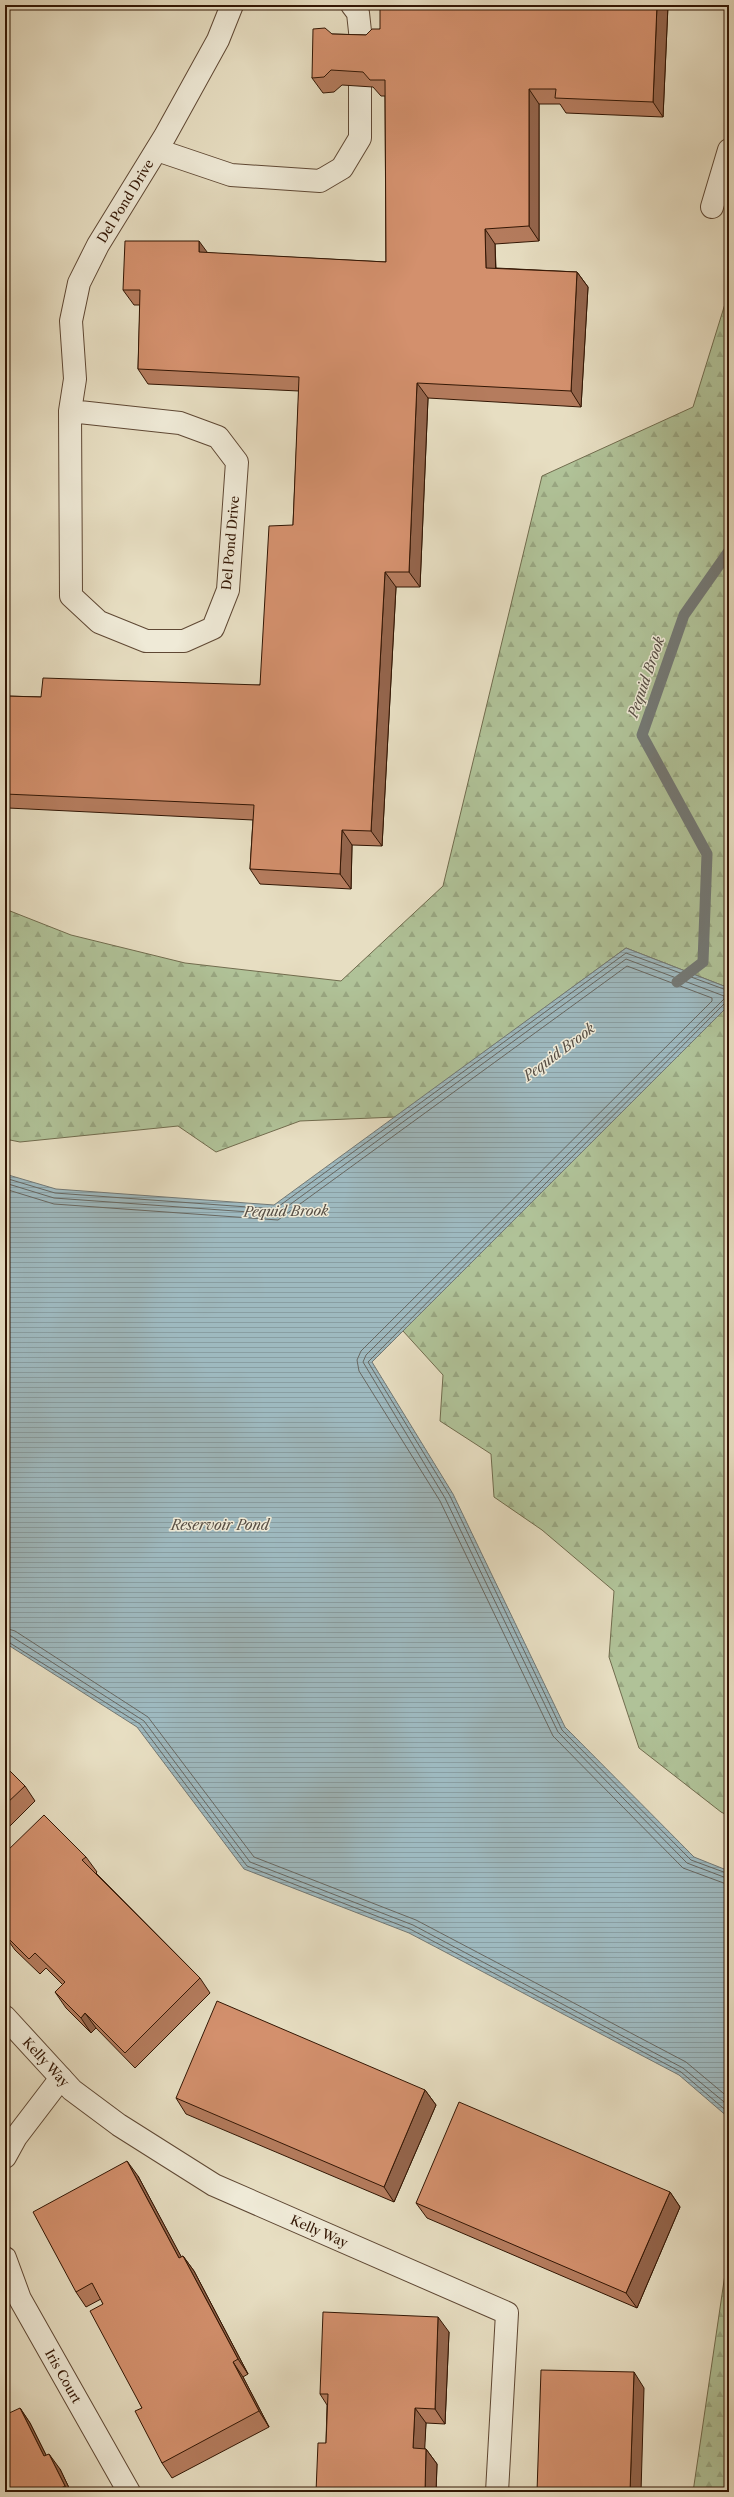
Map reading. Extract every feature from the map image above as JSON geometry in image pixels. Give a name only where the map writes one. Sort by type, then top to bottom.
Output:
[{"type":"street","name":"Del Pond Drive","points":[[70,411],[180,423],[218,437],[237,462],[228,590],[213,628],[184,641],[146,641],[99,622],[71,596],[70,411],[75,379],[71,321],[79,283],[98,245],[157,150],[218,40],[232,5]]},
{"type":"street","points":[[352,5],[358,13],[362,50]]},
{"type":"street","points":[[157,150],[231,175],[320,180],[342,168],[360,138],[360,86]]},
{"type":"street","points":[[712,207],[729,150]]},
{"type":"street","name":"Kelly Way","points":[[5,2017],[72,2090],[119,2125],[214,2184],[507,2313],[497,2492]]},
{"type":"street","points":[[5,2157],[16,2137],[61,2078]]},
{"type":"street","name":"Iris Court","points":[[5,2258],[20,2300],[129,2492]]},
{"type":"green space","points":[[729,291],[729,988],[626,948],[396,1117],[300,1121],[216,1152],[178,1126],[20,1142],[5,1139],[5,909],[71,935],[185,963],[341,981],[443,886],[542,476],[693,407]]},
{"type":"green space","points":[[729,1005],[729,1816],[721,1812],[639,1748],[609,1657],[614,1591],[542,1530],[494,1497],[491,1454],[440,1421],[443,1375],[403,1331]]},
{"type":"green space","points":[[729,2247],[729,2492],[693,2492]]},
{"type":"water","name":"Reservoir Pond","points":[[626,948],[729,988],[729,1005],[372,1362],[453,1494],[565,1727],[694,1857],[729,1871],[729,2118],[679,2075],[409,1933],[244,1869],[137,1727],[5,1643],[5,1174],[56,1189],[274,1205]]},
{"type":"building","points":[[380,5],[657,5],[653,102],[555,98],[556,89],[529,89],[529,226],[485,229],[486,268],[577,272],[571,391],[417,383],[409,572],[385,572],[371,831],[342,830],[340,874],[250,869],[254,805],[5,794],[5,696],[41,697],[43,678],[260,685],[269,526],[293,525],[299,377],[138,369],[140,290],[123,290],[125,241],[199,241],[199,252],[386,262],[385,80],[370,80],[363,72],[331,70],[324,77],[312,78],[313,29],[325,28],[332,34],[366,35],[372,29],[380,29]]},
{"type":"building","points":[[5,1766],[25,1786],[5,1805]]},
{"type":"building","points":[[44,1815],[86,1857],[82,1860],[200,1978],[125,2053],[85,2013],[81,2018],[55,1992],[65,1982],[35,1953],[29,1959],[5,1935],[9,1929],[5,1925],[5,1853]]},
{"type":"building","points":[[217,2001],[425,2090],[384,2187],[176,2098]]},
{"type":"building","points":[[459,2102],[670,2192],[626,2293],[416,2203]]},
{"type":"building","points":[[127,2161],[179,2258],[183,2256],[238,2359],[233,2362],[259,2411],[162,2463],[135,2411],[142,2408],[90,2311],[103,2304],[92,2283],[76,2292],[33,2212]]},
{"type":"building","points":[[323,2312],[438,2317],[435,2409],[415,2408],[413,2448],[426,2449],[425,2492],[316,2492],[318,2443],[326,2443],[328,2394],[320,2394]]},
{"type":"building","points":[[541,2370],[634,2372],[630,2492],[537,2492]]},
{"type":"building","points":[[20,2408],[44,2456],[49,2454],[65,2486],[53,2492],[5,2492],[5,2415]]},
{"type":"waterway","name":"Pequid Brook","points":[[677,982],[703,962],[707,854],[642,735],[684,615],[729,551]]}]
